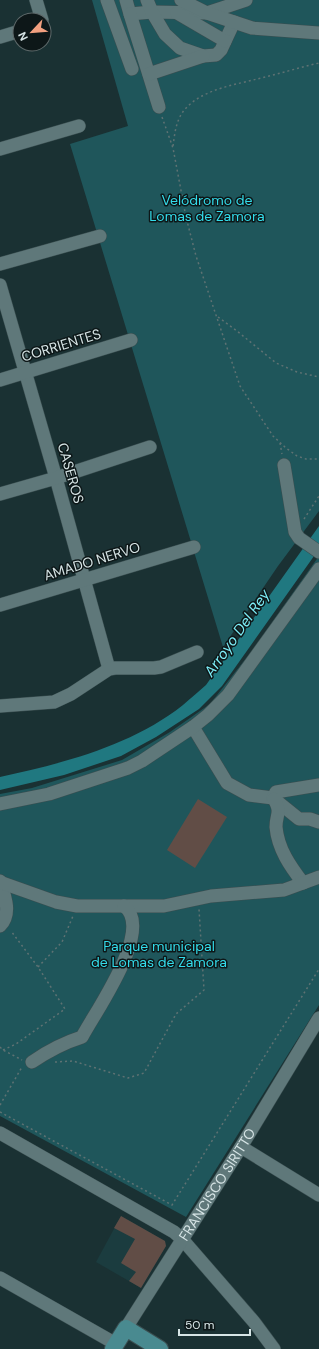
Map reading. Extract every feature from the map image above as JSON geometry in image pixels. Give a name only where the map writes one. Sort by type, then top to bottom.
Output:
[{"type":"main road","name":"FRANCISCO SIRITTO","points":[[114,1346],[126,1328]]},
{"type":"main road","points":[[126,1328],[160,1349]]},
{"type":"street","points":[[36,0],[40,12]]},
{"type":"street","points":[[107,0],[132,69]]},
{"type":"street","points":[[126,0],[159,107]]},
{"type":"street","points":[[181,0],[207,13],[252,28],[319,33]]},
{"type":"street","points":[[130,14],[150,6],[175,12],[207,13],[246,0]]},
{"type":"street","points":[[150,6],[165,34],[180,48],[203,56]]},
{"type":"street","points":[[175,12],[225,41]]},
{"type":"street","points":[[149,74],[203,56],[216,55],[221,50],[234,22]]},
{"type":"street","points":[[0,37],[12,33]]},
{"type":"street","points":[[0,149],[79,126]]},
{"type":"street","points":[[0,264],[100,236]]},
{"type":"street","name":"CASEROS","points":[[0,286],[56,478],[109,670]]},
{"type":"street","name":"CORRIENTES","points":[[0,380],[131,340]]},
{"type":"street","points":[[0,494],[56,478],[150,447]]},
{"type":"street","points":[[284,466],[297,535],[319,552]]},
{"type":"street","name":"AMADO NERVO","points":[[0,605],[194,547]]},
{"type":"street","points":[[0,804],[49,794],[128,768],[142,761],[194,727],[228,695],[319,569]]},
{"type":"street","points":[[0,706],[54,702],[71,694],[109,670],[115,668],[161,667],[197,652]]},
{"type":"street","points":[[194,727],[227,783],[249,795],[273,798],[299,819],[319,822]]},
{"type":"street","points":[[273,798],[276,792],[319,785]]},
{"type":"street","points":[[273,798],[279,809],[276,826],[280,845],[288,864],[304,883]]},
{"type":"street","points":[[0,881],[56,902],[77,906],[164,906],[211,896],[284,890],[319,877]]},
{"type":"street","points":[[0,881],[7,910],[4,927]]},
{"type":"street","points":[[32,1062],[65,1042],[82,1037],[92,1018],[100,1007],[123,964],[133,933],[133,916],[124,906]]},
{"type":"street","name":"FRANCISCO SIRITTO","points":[[126,1328],[241,1146],[319,1018]]},
{"type":"street","points":[[0,1133],[168,1228],[182,1239],[254,1322],[274,1349]]},
{"type":"street","points":[[241,1146],[319,1196]]},
{"type":"street","points":[[0,1278],[114,1346]]},
{"type":"path","points":[[173,148],[175,129],[179,118],[186,108],[196,100],[218,89],[319,63]]},
{"type":"path","points":[[159,107],[173,148],[186,217],[196,256],[240,386],[273,436],[297,456],[319,459]]},
{"type":"path","points":[[217,316],[238,331],[276,363],[292,370],[319,377]]},
{"type":"path","points":[[297,535],[319,496]]},
{"type":"path","points":[[52,1062],[73,1062],[128,1078],[144,1073],[176,1014],[204,990],[200,898]]},
{"type":"path","points":[[38,967],[62,942],[77,906]]},
{"type":"path","points":[[3,1050],[16,1044],[65,1009],[38,967],[4,927]]},
{"type":"path","points":[[0,1112],[172,1205],[319,969]]},
{"type":"path","points":[[0,1047],[25,1062],[0,1105]]},
{"type":"shaded area","points":[[319,526],[319,549],[222,686],[199,709],[156,737],[121,756],[64,775],[0,790],[0,777],[72,759],[119,742],[141,732],[183,705],[206,685]]},
{"type":"shaded area","points":[[121,1216],[165,1241],[166,1246],[141,1288],[96,1262]]},
{"type":"green space","name":"Velódromo de Lomas de Zamora","points":[[92,0],[319,0],[319,511],[278,566],[223,647],[70,144],[128,126]]},
{"type":"green space","name":"Parque municipal de Lomas de Zamora","points":[[319,556],[319,1005],[186,1217],[0,1116],[0,794],[32,788],[122,760],[170,732],[210,704],[251,652]]},
{"type":"building","points":[[198,799],[227,817],[195,868],[167,850]]},
{"type":"building","points":[[121,1216],[165,1241],[166,1246],[141,1288],[129,1281],[136,1272],[121,1263],[135,1239],[114,1228]]},
{"type":"water label","name":"Arroyo Del Rey","points":[[237,633]]}]
